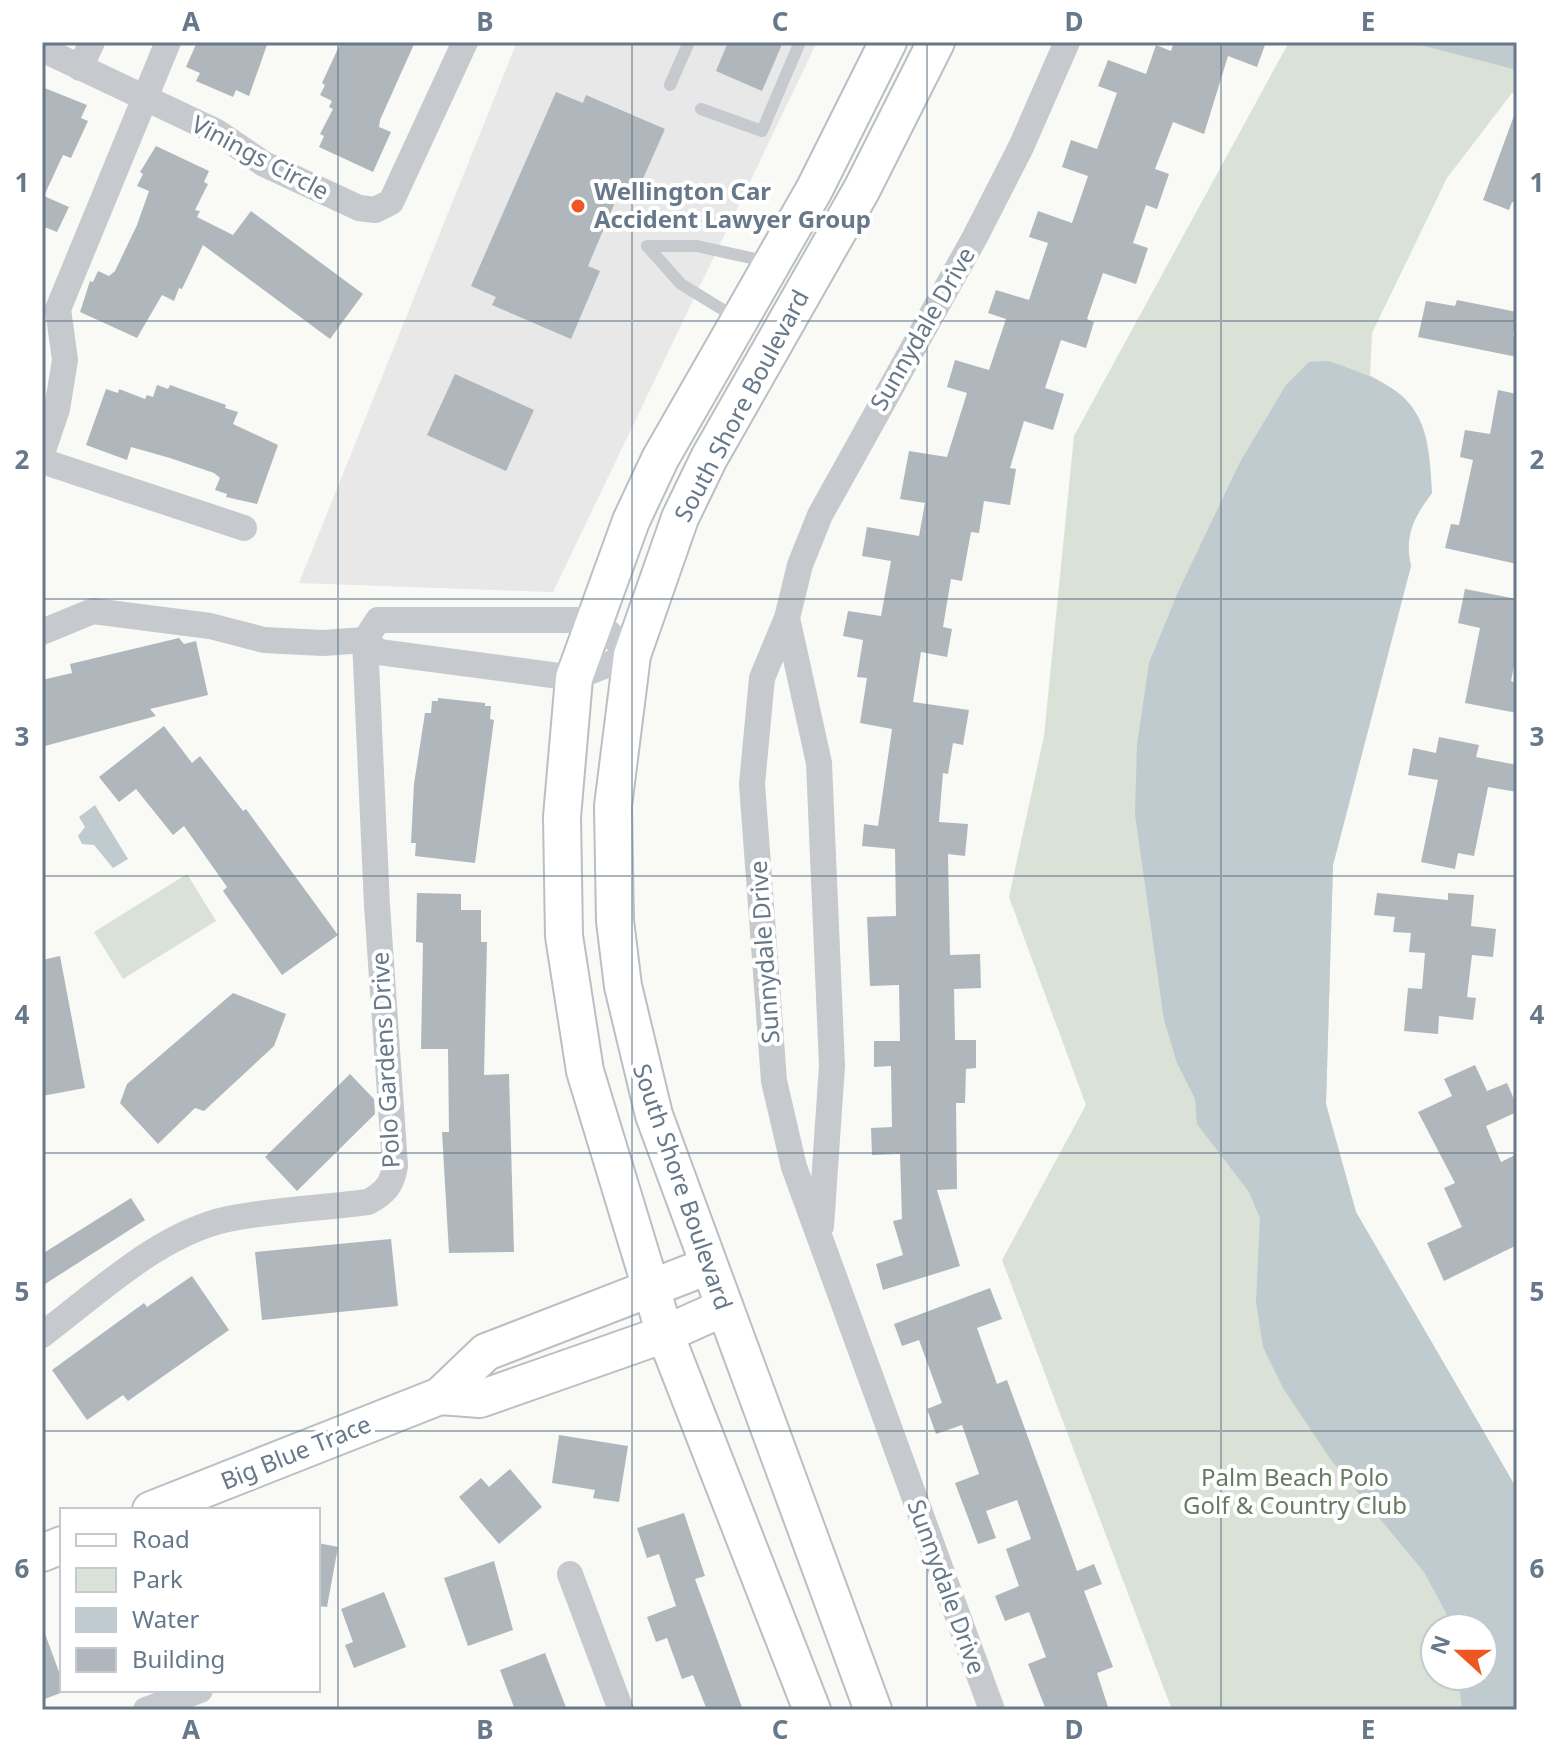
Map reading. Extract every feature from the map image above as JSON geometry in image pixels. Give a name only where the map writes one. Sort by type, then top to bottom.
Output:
[{"type":"street","points":[[80,68],[92,42]]},
{"type":"street","points":[[42,453],[57,409],[65,360],[58,309],[168,42]]},
{"type":"street","name":"Vinings Circle","points":[[42,49],[217,132],[296,181],[359,208],[375,210],[391,202],[465,42]]},
{"type":"street","name":"South Shore Boulevard","points":[[812,1710],[665,1334],[585,1071],[570,990],[561,868],[574,678],[631,521],[660,459],[848,126],[888,42]]},
{"type":"street","name":"South Shore Boulevard","points":[[873,1710],[654,1115],[623,986],[615,921],[613,818],[632,655],[676,530],[709,458],[862,189],[936,42]]},
{"type":"street","name":"Sunnydale Drive","points":[[992,1710],[831,1277],[794,1167],[774,1081],[752,784],[762,678],[787,618],[800,565],[820,515],[975,237],[1021,147],[1067,42]]},
{"type":"street","points":[[42,461],[244,528]]},
{"type":"street","points":[[42,632],[93,611],[210,626],[264,640],[323,643],[365,640],[379,652],[574,678],[632,655],[595,620],[378,620],[365,640]]},
{"type":"street","name":"Sunnydale Drive","points":[[787,618],[819,763],[832,1066],[820,1238]]},
{"type":"street","name":"Polo Gardens Drive","points":[[42,1335],[142,1260],[196,1231],[226,1219],[368,1202],[383,1195],[393,1181],[395,1166],[377,905],[365,640]]},
{"type":"street","name":"Big Blue Trace","points":[[156,1508],[440,1396],[486,1352],[708,1266]]},
{"type":"street","name":"Big Blue Trace","points":[[440,1396],[480,1399],[665,1334],[723,1308]]},
{"type":"street","points":[[570,1574],[621,1710]]},
{"type":"street","points":[[146,1710],[195,1692]]},
{"type":"lane","points":[[670,85],[689,42]]},
{"type":"lane","points":[[701,109],[762,131],[800,42]]},
{"type":"lane","points":[[740,320],[681,284],[647,246],[697,246],[772,262]]},
{"type":"shaded area","points":[[517,42],[817,42],[553,592],[299,583]]},
{"type":"green space","name":"Palm Beach Polo Golf & Country Club","points":[[1289,42],[1517,42],[1517,94],[1512,93],[1447,178],[1372,333],[1370,375],[1403,398],[1421,423],[1429,453],[1432,493],[1412,527],[1409,545],[1411,566],[1333,865],[1326,1104],[1356,1212],[1517,1489],[1517,1710],[1172,1710],[1002,1260],[1086,1105],[1009,897],[1044,736],[1074,436]]},
{"type":"green space","points":[[187,874],[216,921],[123,979],[94,932]]},
{"type":"water","points":[[1409,42],[1517,42],[1517,70]]},
{"type":"water","points":[[1328,361],[1396,391],[1410,404],[1419,419],[1430,463],[1432,493],[1412,527],[1409,545],[1411,566],[1333,865],[1326,1104],[1356,1212],[1517,1489],[1517,1710],[1462,1710],[1460,1692],[1499,1692],[1499,1612],[1445,1612],[1424,1572],[1331,1460],[1283,1388],[1263,1347],[1256,1302],[1260,1218],[1249,1192],[1197,1124],[1195,1099],[1177,1063],[1164,1020],[1135,814],[1137,745],[1149,663],[1178,592],[1240,462],[1286,385],[1309,362]]},
{"type":"water","points":[[95,805],[128,859],[113,868],[94,845],[82,844],[78,836],[85,827],[79,817]]},
{"type":"building","points":[[197,42],[268,42],[249,96],[236,90],[233,97],[196,81],[200,73],[186,67]]},
{"type":"building","points":[[341,42],[415,42],[380,120],[379,127],[391,132],[373,172],[319,147],[324,136],[320,134],[333,109],[329,107],[332,101],[320,95],[325,85],[322,83]]},
{"type":"building","points":[[728,42],[783,42],[762,91],[716,71]]},
{"type":"building","points":[[1174,42],[1266,42],[1257,67],[1228,56],[1204,134],[1173,122],[1155,169],[1169,174],[1157,209],[1146,205],[1133,243],[1148,248],[1136,284],[1103,273],[1087,319],[1094,322],[1086,348],[1061,340],[1045,388],[1064,394],[1053,430],[1024,421],[1010,468],[1016,469],[1010,505],[984,501],[979,533],[971,532],[962,581],[951,579],[943,627],[952,629],[947,657],[921,652],[913,702],[969,710],[963,745],[953,743],[948,774],[943,773],[939,822],[968,824],[965,856],[948,854],[950,955],[980,954],[981,988],[954,989],[955,1040],[976,1040],[976,1068],[966,1069],[965,1103],[956,1103],[957,1189],[937,1190],[960,1266],[883,1290],[876,1264],[903,1255],[893,1221],[902,1219],[900,1154],[872,1155],[871,1128],[892,1127],[891,1066],[874,1067],[874,1041],[900,1041],[899,985],[870,986],[867,917],[896,916],[895,849],[862,846],[864,824],[878,826],[892,729],[860,723],[867,678],[857,677],[863,640],[843,636],[848,611],[881,616],[891,561],[862,556],[867,527],[919,536],[925,503],[900,499],[909,451],[947,457],[967,393],[947,387],[955,360],[989,370],[1006,319],[988,313],[996,290],[1029,300],[1048,243],[1029,237],[1038,211],[1072,223],[1088,176],[1062,167],[1071,140],[1097,149],[1117,93],[1098,86],[1108,60],[1146,74],[1156,45],[1171,51]]},
{"type":"building","points":[[42,87],[87,105],[81,118],[88,121],[71,158],[63,155],[44,196],[69,207],[57,232],[42,226]]},
{"type":"building","points":[[556,92],[583,103],[586,95],[665,129],[634,199],[619,193],[588,266],[600,271],[571,339],[492,305],[496,297],[471,286]]},
{"type":"building","points":[[1515,113],[1517,204],[1512,202],[1509,210],[1483,200]]},
{"type":"building","points":[[156,146],[209,171],[204,182],[208,184],[195,210],[200,211],[197,217],[233,235],[251,211],[363,294],[330,339],[203,245],[174,301],[162,295],[137,338],[80,312],[90,281],[93,282],[98,271],[109,276],[115,271],[137,225],[149,191],[137,186],[143,174],[140,172]]},
{"type":"building","points":[[1457,300],[1517,312],[1513,336],[1517,337],[1517,357],[1418,337],[1426,301],[1455,306]]},
{"type":"building","points":[[455,374],[534,410],[506,471],[427,435]]},
{"type":"building","points":[[157,385],[168,389],[170,385],[226,405],[225,408],[238,412],[233,424],[278,445],[257,504],[226,497],[227,494],[215,490],[220,478],[214,473],[131,447],[127,460],[86,445],[106,389],[118,393],[119,389],[145,399],[147,395],[153,397]]},
{"type":"building","points":[[1498,390],[1517,394],[1517,564],[1445,548],[1451,524],[1459,525],[1473,460],[1460,457],[1465,430],[1490,434]]},
{"type":"building","points":[[1465,589],[1517,599],[1517,650],[1511,681],[1517,683],[1517,713],[1465,703],[1480,628],[1458,623]]},
{"type":"building","points":[[179,638],[184,644],[196,641],[208,695],[150,709],[156,716],[45,746],[42,680],[72,673],[70,664]]},
{"type":"building","points":[[438,698],[491,706],[490,719],[494,720],[475,863],[415,856],[416,843],[411,843],[414,784],[425,713],[431,713],[432,701],[438,701]]},
{"type":"building","points":[[164,726],[192,763],[200,756],[243,811],[246,809],[338,935],[282,975],[223,891],[227,887],[184,826],[173,835],[136,789],[119,802],[99,777]]},
{"type":"building","points":[[1439,737],[1479,745],[1476,757],[1517,765],[1517,792],[1488,787],[1474,856],[1458,853],[1455,869],[1421,862],[1438,780],[1408,775],[1413,748],[1436,753]]},
{"type":"building","points":[[417,893],[461,894],[461,910],[481,910],[481,942],[487,942],[484,1075],[509,1074],[514,1252],[449,1253],[442,1132],[449,1132],[448,1049],[421,1049],[423,943],[416,942]]},
{"type":"building","points":[[1377,893],[1448,900],[1448,893],[1474,895],[1471,926],[1496,929],[1493,957],[1472,955],[1467,997],[1476,998],[1473,1020],[1439,1016],[1438,1034],[1404,1031],[1408,988],[1422,989],[1425,953],[1409,952],[1411,933],[1393,932],[1395,917],[1374,915]]},
{"type":"building","points":[[60,956],[85,1088],[42,1096],[42,960]]},
{"type":"building","points":[[233,993],[286,1014],[274,1046],[204,1111],[195,1108],[158,1144],[120,1103],[127,1084]]},
{"type":"building","points":[[1475,1065],[1487,1091],[1507,1083],[1517,1106],[1517,1112],[1486,1126],[1501,1162],[1517,1154],[1517,1245],[1444,1281],[1427,1243],[1462,1227],[1444,1188],[1455,1183],[1418,1112],[1452,1096],[1444,1079]]},
{"type":"building","points":[[350,1074],[374,1099],[375,1114],[297,1191],[265,1157]]},
{"type":"building","points":[[131,1198],[145,1220],[42,1286],[42,1254]]},
{"type":"building","points":[[391,1239],[398,1306],[262,1320],[255,1252]]},
{"type":"building","points":[[192,1276],[229,1330],[128,1401],[123,1395],[87,1420],[52,1370],[144,1303],[147,1307]]},
{"type":"building","points":[[990,1288],[1002,1319],[977,1328],[997,1384],[1007,1380],[1077,1571],[1094,1564],[1102,1584],[1084,1591],[1113,1667],[1097,1673],[1109,1710],[1046,1710],[1028,1664],[1046,1657],[1029,1612],[1005,1621],[995,1596],[1019,1586],[1006,1549],[1031,1539],[1017,1500],[986,1511],[996,1538],[978,1544],[955,1483],[979,1474],[962,1425],[936,1434],[927,1409],[942,1403],[919,1340],[902,1346],[894,1324]]},
{"type":"building","points":[[559,1435],[628,1446],[619,1502],[593,1498],[595,1490],[552,1483]]},
{"type":"building","points":[[510,1469],[542,1507],[499,1544],[459,1497],[481,1478],[489,1487]]},
{"type":"building","points":[[684,1513],[705,1576],[695,1579],[743,1710],[707,1710],[693,1675],[682,1679],[667,1638],[656,1642],[647,1617],[676,1606],[659,1554],[647,1558],[637,1528]]},
{"type":"building","points":[[320,1543],[338,1547],[327,1607],[320,1606]]},
{"type":"building","points":[[494,1561],[513,1630],[468,1646],[444,1578]]},
{"type":"building","points":[[384,1592],[406,1647],[354,1668],[345,1645],[353,1642],[341,1609]]},
{"type":"building","points":[[44,1631],[60,1675],[60,1692],[63,1692],[42,1700]]},
{"type":"building","points":[[545,1653],[567,1710],[515,1710],[500,1670]]},
{"type":"place","name":"Wellington Car Accident Lawyer Group","points":[[578,206]]}]
